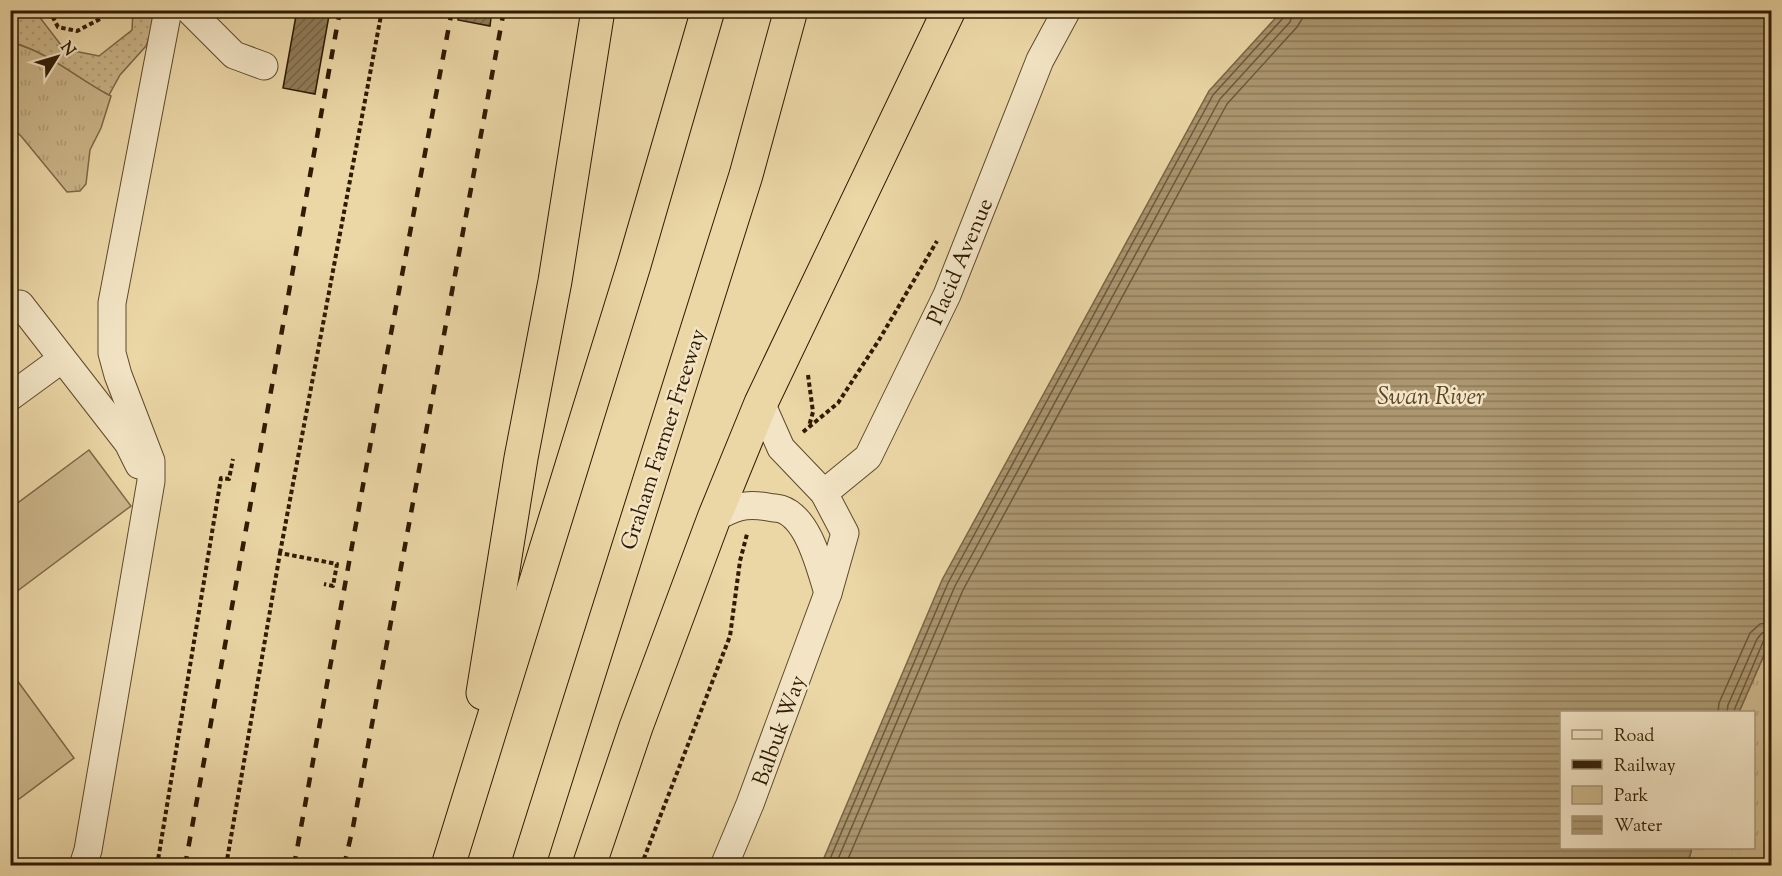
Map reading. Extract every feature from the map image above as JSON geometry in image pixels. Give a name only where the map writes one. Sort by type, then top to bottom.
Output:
[{"type":"highway","points":[[465,807],[521,458],[555,282],[598,10]]},
{"type":"highway","points":[[448,866],[627,288],[708,10]]},
{"type":"highway","name":"Graham Farmer Freeway","points":[[528,866],[746,175],[791,10]]},
{"type":"highway","points":[[589,866],[636,727],[714,518],[761,403],[949,10]]},
{"type":"street","points":[[83,866],[88,850],[151,481],[151,461],[118,375],[112,353],[112,303],[168,10]]},
{"type":"street","points":[[189,10],[234,55],[264,66]]},
{"type":"street","name":"Placid Avenue","points":[[824,493],[868,458],[947,295],[1040,60],[1067,10]]},
{"type":"street","points":[[10,311],[20,304],[128,443],[142,471],[135,535],[82,827],[68,866]]},
{"type":"street","points":[[10,397],[62,359]]},
{"type":"street","name":"Balbuk Way","points":[[724,866],[750,804],[828,593],[845,533],[824,493],[781,448],[761,403]]},
{"type":"street","points":[[714,518],[735,508],[752,504],[783,510],[799,522],[813,547],[828,593]]},
{"type":"path","points":[[49,10],[58,27],[77,31],[100,19],[108,10]]},
{"type":"path","points":[[226,866],[280,553],[382,10]]},
{"type":"path","points":[[781,448],[838,403],[879,340],[939,238]]},
{"type":"path","points":[[157,866],[221,478],[229,478],[233,459]]},
{"type":"path","points":[[641,866],[730,636],[740,561],[752,504]]},
{"type":"path","points":[[280,553],[337,564],[333,586],[324,584]]},
{"type":"green space","points":[[10,11],[35,11],[64,49],[99,56],[132,30],[133,11],[155,11],[146,46],[120,75],[109,95],[38,52],[11,42]]},
{"type":"green space","points":[[10,42],[38,52],[111,96],[101,128],[90,150],[86,184],[80,191],[67,192],[11,127]]},
{"type":"green space","points":[[89,450],[131,506],[16,592],[11,585],[11,508]]},
{"type":"green space","points":[[1771,639],[1771,865],[1687,866],[1692,849],[1755,849],[1755,711],[1739,711]]},
{"type":"green space","points":[[11,672],[74,758],[10,805]]},
{"type":"water","name":"Swan River","points":[[1282,11],[1771,11],[1771,639],[1739,711],[1560,711],[1560,849],[1692,849],[1687,865],[821,865],[942,580],[1209,91]]},
{"type":"building","points":[[297,10],[330,10],[315,94],[283,88]]},
{"type":"building","points":[[459,10],[492,10],[490,26],[458,20]]},
{"type":"railway","points":[[185,866],[340,10]]},
{"type":"railway","points":[[294,866],[452,10]]},
{"type":"railway","points":[[344,866],[504,10]]}]
